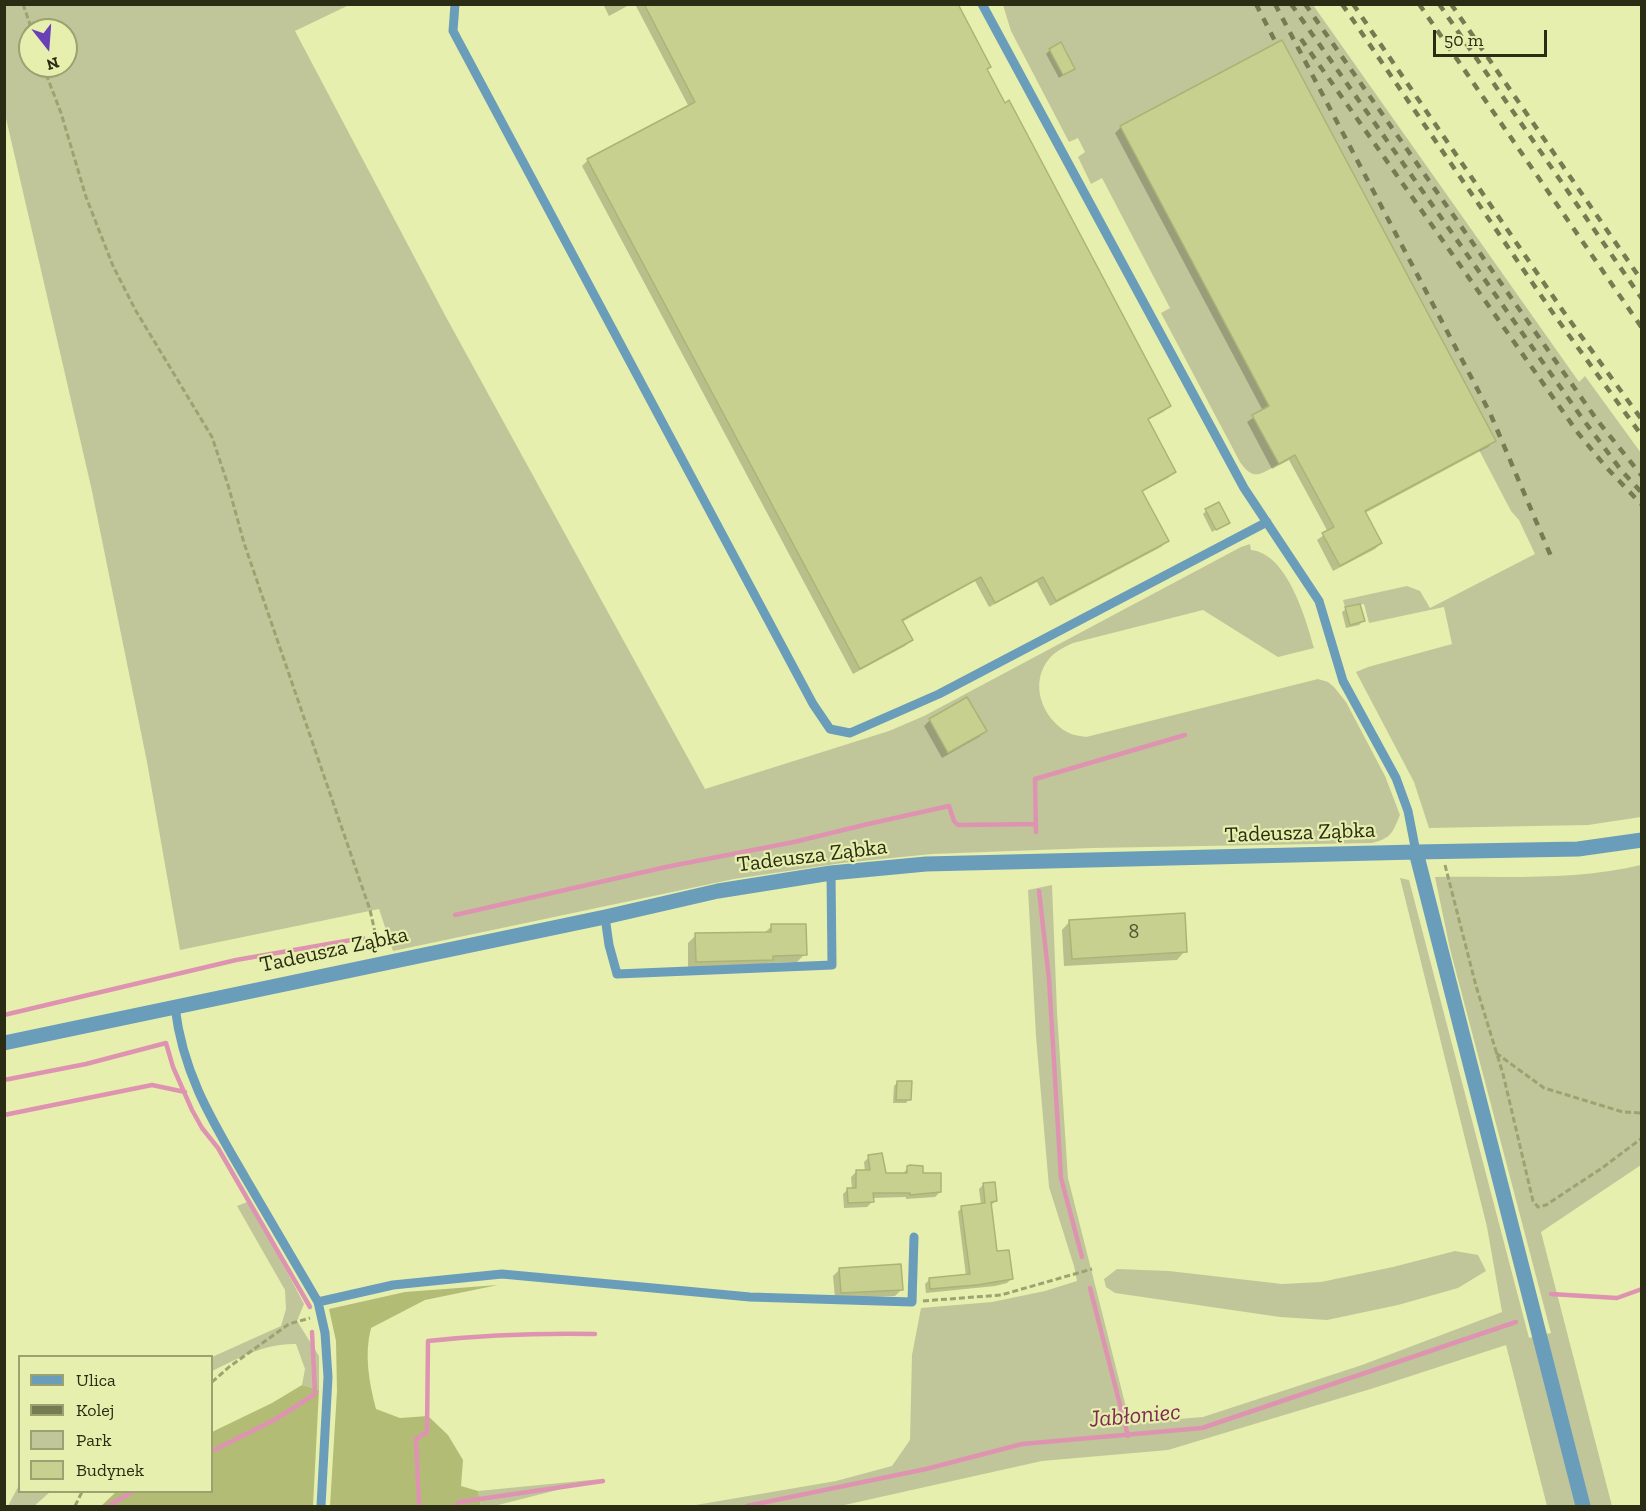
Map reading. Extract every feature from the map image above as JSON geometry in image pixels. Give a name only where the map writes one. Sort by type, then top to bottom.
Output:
[{"type":"street","name":"Tadeusza Ząbka","points":[[4,1043],[605,917],[718,891],[831,873],[926,864],[1578,849],[1641,840]]},
{"type":"street","points":[[1416,852],[1583,1506]]},
{"type":"lane","points":[[455,4],[453,31],[813,704],[830,729],[850,733],[939,694],[1267,522]]},
{"type":"lane","points":[[982,4],[1244,488],[1319,601],[1343,681],[1396,778],[1408,811],[1416,852]]},
{"type":"lane","points":[[605,917],[609,945],[617,974],[832,965],[831,873]]},
{"type":"lane","points":[[175,1007],[178,1034],[193,1082],[216,1128],[318,1302],[325,1333],[328,1377],[321,1506]]},
{"type":"lane","points":[[318,1302],[393,1285],[502,1274],[750,1297],[912,1302],[914,1237]]},
{"type":"path","points":[[48,78],[61,112],[86,197],[113,267],[136,310],[212,436],[244,543],[370,910],[378,945]]},
{"type":"path","points":[[1442,852],[1476,986],[1508,1095],[1533,1201],[1538,1207],[1546,1205],[1568,1192],[1641,1138]]},
{"type":"path","points":[[1496,1053],[1544,1088],[1623,1112],[1641,1113]]},
{"type":"path","points":[[912,1302],[1001,1294],[1092,1269]]},
{"type":"path","points":[[213,1381],[289,1324],[321,1316]]},
{"type":"green space","points":[[4,5],[349,5],[295,31],[446,317],[705,789],[889,731],[924,716],[1250,544],[1251,550],[1264,554],[1275,562],[1285,575],[1300,605],[1314,648],[1278,657],[1203,610],[1073,643],[1060,650],[1049,659],[1040,679],[1039,689],[1045,709],[1058,726],[1074,735],[1086,737],[1318,679],[1328,682],[1346,702],[1385,776],[1400,815],[1395,827],[1387,837],[1372,843],[1092,848],[932,854],[842,863],[734,879],[393,951],[379,909],[180,950],[147,762],[92,491],[5,114]]},
{"type":"green space","points":[[1003,5],[1313,5],[1579,382],[1585,376],[1641,453],[1641,817],[1588,825],[1429,828],[1414,782],[1356,672],[1452,644],[1444,607],[1369,623],[1364,604],[1345,607],[1343,600],[1407,586],[1420,591],[1430,608],[1535,554],[1519,520],[1511,511],[1479,450],[1496,441],[1217,309],[1269,406],[1252,415],[1279,464],[1258,474],[1249,472],[1240,462],[1161,313],[1170,308],[1102,178],[1091,184],[1078,157],[1085,152],[1078,138],[1069,142],[1011,31]]},
{"type":"green space","points":[[1641,865],[1641,1165],[1541,1232],[1612,1506],[1547,1506],[1506,1345],[1374,1388],[1168,1450],[1042,1461],[840,1506],[690,1506],[836,1481],[892,1466],[910,1440],[912,1355],[921,1308],[992,1302],[1045,1291],[1077,1281],[1049,1187],[1036,1036],[1028,890],[1052,885],[1057,1012],[1068,1178],[1130,1423],[1203,1417],[1362,1365],[1502,1312],[1487,1227],[1400,878],[1409,880],[1529,1338],[1551,1333],[1450,949],[1435,877],[1565,876]]},
{"type":"green space","points":[[250,1201],[304,1304],[297,1321],[319,1356],[319,1390],[302,1385],[305,1369],[296,1344],[263,1349],[242,1356],[213,1370],[213,1357],[281,1326],[286,1309],[285,1290],[237,1206]]},
{"type":"green space","points":[[1455,1251],[1478,1255],[1486,1271],[1458,1288],[1398,1305],[1327,1320],[1280,1317],[1115,1293],[1106,1287],[1104,1279],[1117,1269],[1169,1271],[1282,1284],[1321,1282]]},
{"type":"green space","points":[[498,1285],[425,1300],[371,1328],[368,1348],[369,1379],[376,1409],[400,1418],[428,1416],[448,1435],[463,1460],[461,1486],[478,1491],[481,1506],[330,1506],[337,1391],[336,1341],[329,1309],[405,1292]]},
{"type":"green space","points":[[302,1385],[319,1390],[313,1506],[101,1506],[115,1493],[213,1493],[213,1432],[272,1403]]},
{"type":"green space","points":[[601,1479],[494,1506],[481,1506],[478,1491]]},
{"type":"green space","points":[[18,1487],[18,1493],[49,1493],[34,1506],[8,1506]]},
{"type":"building","points":[[644,4],[958,4],[991,67],[987,69],[1005,103],[1009,100],[1171,406],[1148,419],[1176,472],[1142,491],[1169,541],[1056,601],[1043,577],[995,603],[981,577],[902,620],[913,640],[860,669],[587,159],[695,102]]},
{"type":"building","points":[[1282,40],[1496,441],[1365,511],[1382,543],[1340,566],[1322,533],[1334,527],[1295,455],[1279,464],[1252,415],[1269,406],[1120,126]]},
{"type":"building","points":[[1061,42],[1075,69],[1063,75],[1049,49]]},
{"type":"building","points":[[1219,502],[1230,523],[1216,530],[1205,509]]},
{"type":"building","points":[[1360,604],[1365,621],[1350,625],[1345,607]]},
{"type":"building","points":[[967,697],[987,731],[948,753],[929,719]]},
{"type":"building","points":[[1185,913],[1187,952],[1072,959],[1069,920]]},
{"type":"building","points":[[771,924],[806,924],[807,955],[773,956],[773,960],[696,962],[695,933],[771,932]]},
{"type":"building","points":[[897,1081],[912,1081],[911,1100],[896,1100]]},
{"type":"building","points":[[882,1153],[886,1173],[907,1173],[907,1166],[910,1165],[923,1166],[923,1173],[941,1173],[941,1192],[910,1195],[910,1193],[873,1193],[874,1202],[848,1203],[847,1188],[856,1188],[856,1170],[870,1170],[868,1155]]},
{"type":"building","points":[[995,1182],[997,1201],[991,1202],[997,1251],[1009,1250],[1013,1279],[930,1289],[929,1278],[970,1274],[961,1206],[985,1203],[983,1183]]},
{"type":"building","points":[[901,1264],[903,1290],[841,1293],[839,1268]]},
{"type":"waterway","points":[[1036,832],[1035,779],[1185,735]]},
{"type":"waterway","points":[[455,915],[949,806],[954,821],[958,825],[1036,824]]},
{"type":"waterway","points":[[1039,891],[1049,979],[1061,1178],[1082,1257]]},
{"type":"waterway","points":[[4,1015],[236,960],[363,938]]},
{"type":"waterway","points":[[4,1080],[86,1064],[166,1043],[173,1067],[192,1110],[202,1128],[218,1148],[310,1307]]},
{"type":"waterway","points":[[4,1115],[152,1085],[185,1092]]},
{"type":"waterway","points":[[1090,1288],[1128,1436]]},
{"type":"waterway","name":"Jabłoniec","points":[[1551,1294],[1617,1298],[1642,1289]]},
{"type":"waterway","name":"Jabłoniec","points":[[747,1506],[926,1469],[1022,1444],[1202,1428],[1516,1322]]},
{"type":"waterway","points":[[213,1450],[276,1419],[315,1394],[312,1332]]},
{"type":"waterway","points":[[419,1506],[416,1439],[427,1432],[428,1341],[511,1335],[595,1334]]},
{"type":"waterway","points":[[457,1506],[459,1502],[603,1481]]},
{"type":"waterway","points":[[108,1506],[130,1493]]},
{"type":"railway","points":[[1256,4],[1276,43]]},
{"type":"railway","points":[[1275,4],[1490,413],[1553,561]]},
{"type":"railway","points":[[1291,4],[1582,418],[1621,470],[1642,493]]},
{"type":"railway","points":[[1305,4],[1597,420],[1642,476]]},
{"type":"railway","points":[[1342,4],[1555,316],[1642,436]]},
{"type":"railway","points":[[1353,4],[1563,311],[1642,420]]},
{"type":"railway","points":[[1419,4],[1642,328]]},
{"type":"railway","points":[[1439,4],[1642,299]]},
{"type":"railway","points":[[1451,4],[1642,281]]},
{"type":"railway","points":[[1301,39],[1578,433],[1642,505]]}]
